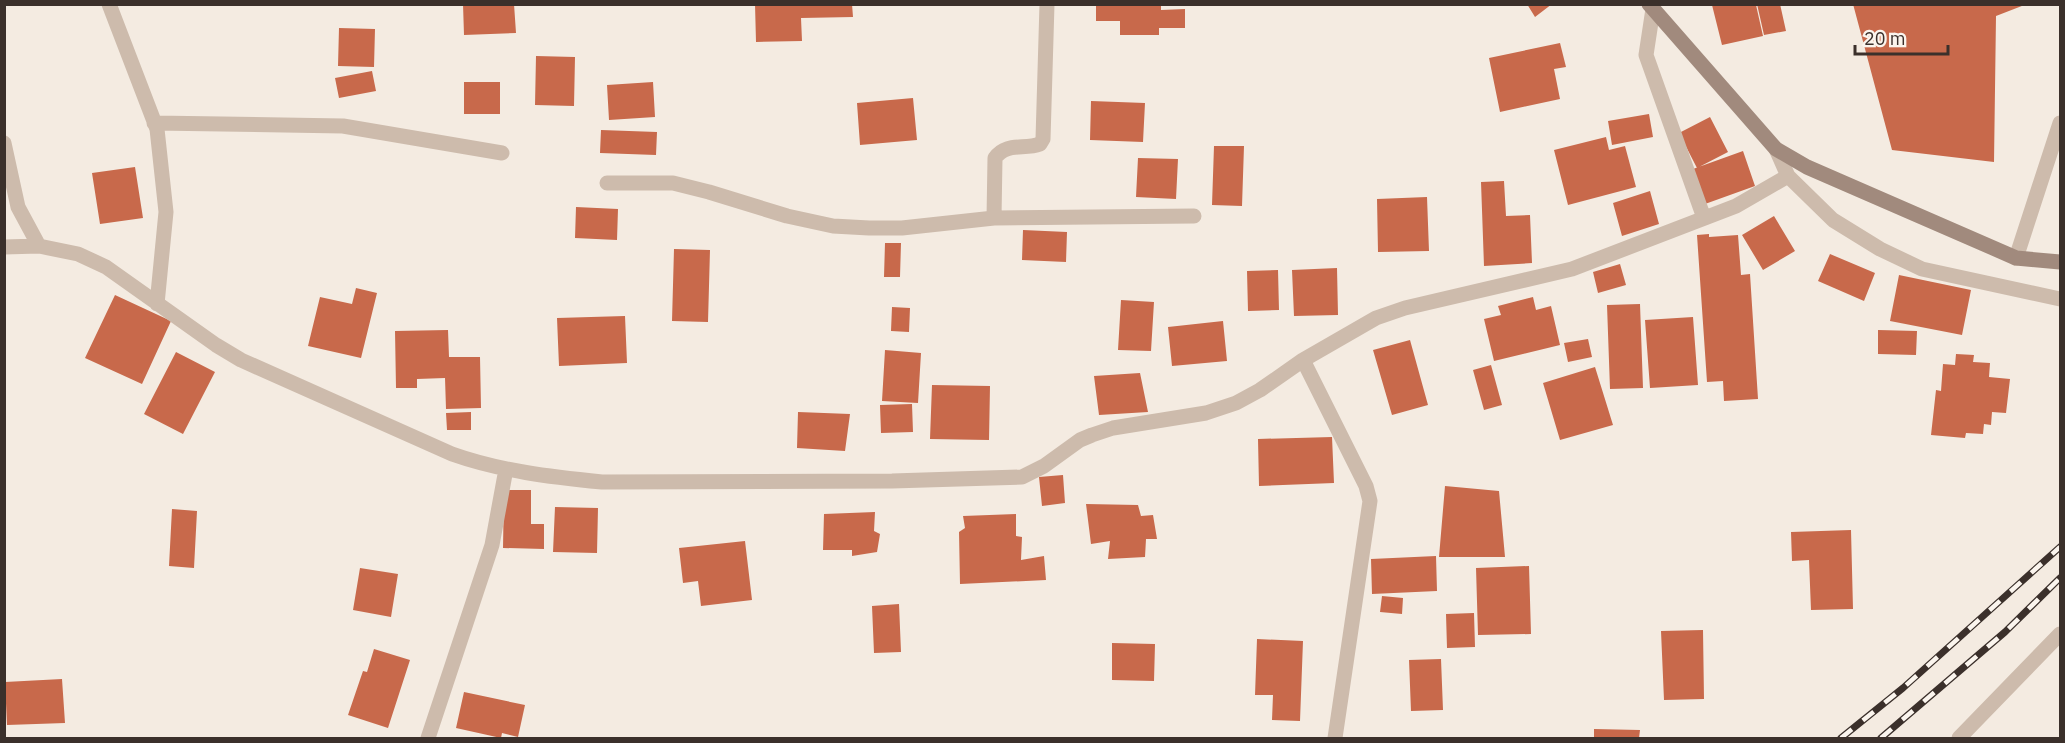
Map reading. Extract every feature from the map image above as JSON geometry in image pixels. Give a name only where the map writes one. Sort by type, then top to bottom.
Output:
[{"type":"main road","points":[[1651,7],[1776,149],[1807,167],[2016,258],[2061,262]]},
{"type":"street","points":[[109,4],[157,129],[166,212],[157,304]]},
{"type":"street","points":[[993,218],[995,158],[1006,148],[1034,146],[1040,144],[1043,138],[1047,4]]},
{"type":"street","points":[[1651,7],[1646,55],[1704,218]]},
{"type":"street","points":[[154,123],[343,126],[502,153]]},
{"type":"street","points":[[2016,258],[2061,123]]},
{"type":"street","points":[[4,143],[18,207],[39,246]]},
{"type":"street","points":[[1776,149],[1788,176],[1833,220],[1880,249],[1922,269],[2061,299]]},
{"type":"street","points":[[4,246],[39,246],[78,254],[106,267],[216,345],[241,360],[479,464],[602,482],[892,482],[1022,477],[1080,440],[1092,435],[1113,428],[1206,412],[1236,403],[1260,390],[1303,360],[1376,318],[1405,308],[1572,269],[1736,206],[1788,176]]},
{"type":"street","points":[[607,183],[673,183],[787,216],[833,226],[902,228],[993,218],[1194,216]]},
{"type":"street","points":[[1303,360],[1366,486],[1370,501],[1335,738]]},
{"type":"street","points":[[428,738],[492,545],[506,469]]},
{"type":"street","points":[[1959,738],[2061,634]]},
{"type":"building","points":[[463,4],[514,4],[516,33],[464,35]]},
{"type":"building","points":[[755,4],[852,4],[853,17],[801,18],[802,41],[756,42]]},
{"type":"building","points":[[1096,4],[1161,4],[1161,10],[1185,9],[1185,28],[1159,28],[1159,35],[1120,35],[1120,21],[1096,21]]},
{"type":"building","points":[[1527,4],[1552,4],[1535,17]]},
{"type":"building","points":[[1757,4],[1780,4],[1786,31],[1764,35]]},
{"type":"building","points":[[1853,4],[2027,4],[1996,16],[1994,162],[1892,150]]},
{"type":"building","points":[[1712,5],[1756,5],[1763,36],[1722,45]]},
{"type":"building","points":[[339,28],[375,29],[374,67],[338,66]]},
{"type":"building","points":[[1560,43],[1566,67],[1554,69],[1560,99],[1500,112],[1489,58]]},
{"type":"building","points":[[536,56],[575,57],[574,106],[535,105]]},
{"type":"building","points":[[372,71],[376,91],[339,98],[335,78]]},
{"type":"building","points":[[464,82],[500,82],[500,114],[464,114]]},
{"type":"building","points":[[653,82],[655,117],[609,120],[607,85]]},
{"type":"building","points":[[913,98],[917,140],[860,145],[857,103]]},
{"type":"building","points":[[1091,101],[1145,103],[1143,142],[1090,140]]},
{"type":"building","points":[[1649,114],[1653,137],[1612,145],[1608,121]]},
{"type":"building","points":[[1710,117],[1728,152],[1697,168],[1679,133]]},
{"type":"building","points":[[601,130],[657,132],[656,155],[600,153]]},
{"type":"building","points":[[1606,137],[1609,150],[1625,146],[1636,187],[1568,205],[1554,150]]},
{"type":"building","points":[[1214,146],[1244,146],[1242,206],[1212,205]]},
{"type":"building","points":[[1743,151],[1755,186],[1705,204],[1693,169]]},
{"type":"building","points":[[1138,158],[1178,159],[1176,199],[1136,197]]},
{"type":"building","points":[[135,167],[143,218],[100,224],[92,173]]},
{"type":"building","points":[[1504,181],[1506,216],[1530,215],[1532,263],[1484,266],[1481,182]]},
{"type":"building","points":[[1650,191],[1659,224],[1622,236],[1613,203]]},
{"type":"building","points":[[1427,197],[1429,251],[1378,252],[1377,199]]},
{"type":"building","points":[[576,207],[618,209],[617,240],[575,238]]},
{"type":"building","points":[[1774,216],[1795,251],[1763,270],[1742,235]]},
{"type":"building","points":[[1023,230],[1067,232],[1066,262],[1022,260]]},
{"type":"building","points":[[1709,234],[1709,237],[1738,235],[1741,275],[1750,274],[1758,399],[1724,401],[1723,381],[1707,382],[1697,235]]},
{"type":"building","points":[[885,243],[901,243],[900,277],[884,277]]},
{"type":"building","points":[[674,249],[710,250],[708,322],[672,321]]},
{"type":"building","points":[[1830,254],[1875,273],[1864,301],[1818,281]]},
{"type":"building","points":[[1620,264],[1626,285],[1598,293],[1593,272]]},
{"type":"building","points":[[1337,268],[1338,315],[1294,316],[1292,270]]},
{"type":"building","points":[[1278,270],[1279,310],[1248,311],[1247,271]]},
{"type":"building","points":[[1899,275],[1971,290],[1962,335],[1890,321]]},
{"type":"building","points":[[356,288],[377,293],[361,358],[308,346],[320,297],[352,304]]},
{"type":"building","points":[[115,295],[171,321],[142,384],[85,358]]},
{"type":"building","points":[[1533,297],[1536,310],[1551,306],[1560,345],[1494,361],[1484,319],[1501,315],[1498,306]]},
{"type":"building","points":[[1121,300],[1154,302],[1151,351],[1118,350]]},
{"type":"building","points":[[1640,304],[1643,388],[1610,389],[1607,305]]},
{"type":"building","points":[[892,307],[910,308],[909,332],[891,331]]},
{"type":"building","points":[[625,316],[627,363],[559,366],[557,318]]},
{"type":"building","points":[[1693,317],[1698,385],[1650,388],[1645,320]]},
{"type":"building","points":[[1223,321],[1227,361],[1172,366],[1168,327]]},
{"type":"building","points":[[448,330],[449,357],[480,357],[481,408],[446,409],[445,378],[417,379],[417,388],[396,388],[395,331]]},
{"type":"building","points":[[1878,330],[1917,331],[1916,355],[1878,354]]},
{"type":"building","points":[[1588,339],[1592,357],[1568,362],[1564,343]]},
{"type":"building","points":[[1410,340],[1428,405],[1392,415],[1373,350]]},
{"type":"building","points":[[885,350],[921,353],[918,403],[882,401]]},
{"type":"building","points":[[176,352],[215,372],[183,434],[144,414]]},
{"type":"building","points":[[1956,354],[1974,355],[1973,362],[1990,363],[1989,377],[2010,379],[2006,413],[1992,412],[1991,425],[1984,424],[1983,434],[1966,433],[1965,438],[1931,435],[1936,390],[1941,391],[1943,364],[1955,365]]},
{"type":"building","points":[[1491,365],[1502,405],[1484,410],[1473,370]]},
{"type":"building","points":[[1595,367],[1613,425],[1560,440],[1543,383]]},
{"type":"building","points":[[1140,373],[1148,412],[1099,415],[1094,376]]},
{"type":"building","points":[[932,385],[990,386],[989,440],[930,439]]},
{"type":"building","points":[[912,404],[913,432],[881,433],[880,405]]},
{"type":"building","points":[[471,412],[471,430],[447,430],[446,413]]},
{"type":"building","points":[[798,412],[850,414],[845,451],[797,448]]},
{"type":"building","points":[[1332,437],[1334,483],[1259,486],[1258,439]]},
{"type":"building","points":[[1063,475],[1065,503],[1042,506],[1039,477]]},
{"type":"building","points":[[1445,486],[1499,491],[1505,557],[1439,557]]},
{"type":"building","points":[[504,490],[531,490],[531,524],[544,524],[544,549],[503,548]]},
{"type":"building","points":[[1086,504],[1138,505],[1141,516],[1153,515],[1157,539],[1146,539],[1145,557],[1108,559],[1110,541],[1091,544]]},
{"type":"building","points":[[555,507],[598,508],[597,553],[553,552]]},
{"type":"building","points":[[172,509],[197,511],[194,568],[169,566]]},
{"type":"building","points":[[875,512],[874,531],[880,534],[877,552],[852,556],[852,550],[823,550],[824,514]]},
{"type":"building","points":[[1016,514],[1016,536],[1022,537],[1021,560],[1044,556],[1046,580],[960,584],[959,532],[965,528],[963,516]]},
{"type":"building","points":[[1851,530],[1853,609],[1811,610],[1809,560],[1792,561],[1791,532]]},
{"type":"building","points":[[745,541],[752,600],[701,606],[698,581],[683,583],[679,548]]},
{"type":"building","points":[[1436,556],[1437,591],[1372,594],[1371,559]]},
{"type":"building","points":[[1529,566],[1531,634],[1478,635],[1476,568]]},
{"type":"building","points":[[360,568],[398,574],[391,617],[353,610]]},
{"type":"building","points":[[1382,596],[1403,598],[1402,614],[1380,612]]},
{"type":"building","points":[[899,604],[901,652],[874,653],[872,606]]},
{"type":"building","points":[[1474,613],[1475,647],[1447,648],[1446,614]]},
{"type":"building","points":[[1703,630],[1704,699],[1664,700],[1661,631]]},
{"type":"building","points":[[1257,639],[1303,641],[1300,721],[1272,720],[1273,695],[1255,695]]},
{"type":"building","points":[[1112,643],[1155,644],[1154,681],[1112,680]]},
{"type":"building","points":[[374,649],[410,660],[388,728],[348,715],[363,671],[367,672]]},
{"type":"building","points":[[1441,659],[1443,710],[1411,711],[1409,660]]},
{"type":"building","points":[[62,679],[65,723],[7,725],[5,682]]},
{"type":"building","points":[[464,692],[525,705],[518,737],[502,733],[501,738],[456,728]]},
{"type":"building","points":[[1594,729],[1640,730],[1639,738],[1594,738]]},
{"type":"railway","points":[[1841,738],[1903,688],[2060,547]]},
{"type":"railway","points":[[1881,738],[2005,632],[2060,578]]}]
